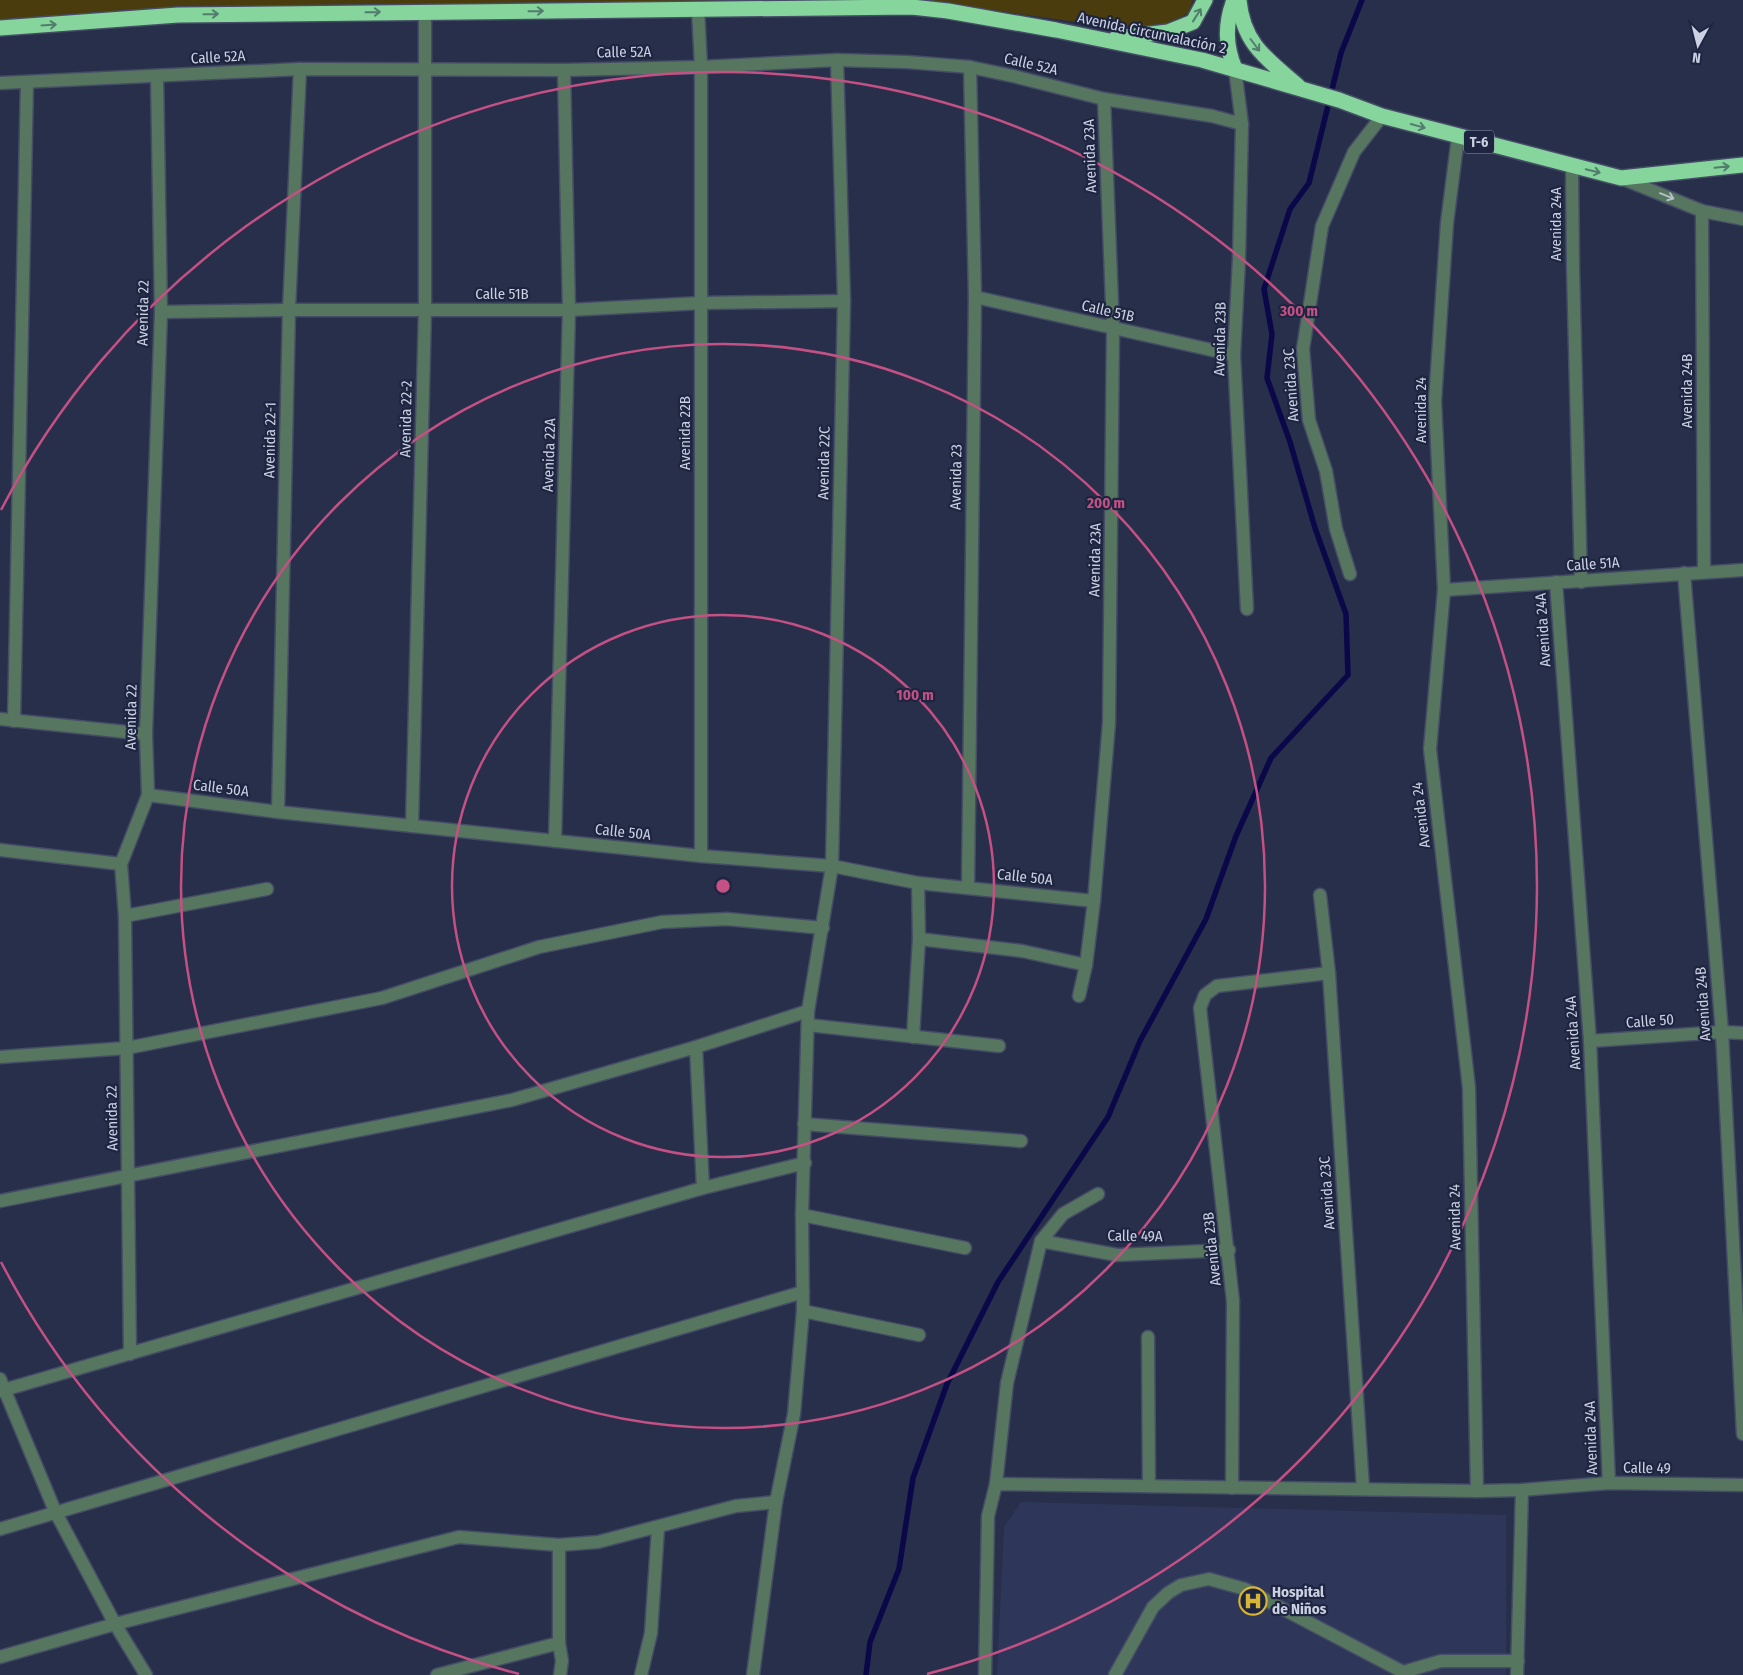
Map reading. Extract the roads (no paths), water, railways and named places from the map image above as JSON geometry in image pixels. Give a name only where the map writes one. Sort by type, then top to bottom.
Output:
[{"type":"highway","name":"T-6","points":[[1102,39],[1168,32],[1193,22],[1205,0]]},
{"type":"highway","points":[[1234,0],[1226,34],[1227,46],[1235,69]]},
{"type":"highway","points":[[1239,0],[1244,27],[1252,44],[1302,89]]},
{"type":"highway","name":"Avenida Circunvalación 2","points":[[0,28],[178,15],[912,7],[948,11],[1102,39],[1235,69],[1339,100],[1382,116],[1572,167],[1621,178],[1743,165]]},
{"type":"street","name":"Avenida 22B","points":[[698,9],[701,68],[700,856]]},
{"type":"street","name":"Avenida 22-2","points":[[412,826],[425,310],[425,12]]},
{"type":"street","name":"Calle 52A","points":[[0,83],[300,69],[564,70],[701,68],[837,60],[907,62],[970,68],[1017,77],[1104,99],[1212,116],[1242,124]]},
{"type":"street","name":"Avenida 22C","points":[[754,1675],[776,1502],[794,1414],[803,1311],[802,1215],[808,1011],[832,866],[844,301],[837,60]]},
{"type":"street","name":"Avenida 23","points":[[968,887],[975,297],[970,68]]},
{"type":"street","name":"Avenida 22-1","points":[[278,812],[289,310],[300,69]]},
{"type":"street","name":"Avenida 23B","points":[[1235,69],[1242,124],[1239,259],[1234,355],[1247,609]]},
{"type":"street","name":"Avenida 22A","points":[[555,841],[569,310],[564,70]]},
{"type":"street","name":"Avenida 22","points":[[130,1354],[125,916],[121,864],[148,795],[146,734],[161,312],[157,76]]},
{"type":"street","points":[[14,721],[27,82]]},
{"type":"street","name":"Avenida 23A","points":[[1079,996],[1086,965],[1094,901],[1109,724],[1113,329],[1104,99]]},
{"type":"street","name":"Avenida 23C","points":[[1350,574],[1336,529],[1326,471],[1308,420],[1303,349],[1322,226],[1354,152],[1382,116]]},
{"type":"street","name":"Avenida 24","points":[[1458,136],[1447,223],[1435,402],[1444,590],[1430,749],[1469,1088],[1477,1490]]},
{"type":"street","name":"Avenida 24A","points":[[1572,167],[1581,582]]},
{"type":"street","points":[[1621,178],[1702,210],[1743,219]]},
{"type":"street","name":"Avenida 24B","points":[[1702,210],[1704,572]]},
{"type":"street","name":"Calle 51B","points":[[975,297],[1234,355]]},
{"type":"street","name":"Calle 51B","points":[[161,312],[569,310],[701,302],[844,301]]},
{"type":"street","name":"Calle 51A","points":[[1444,590],[1743,570]]},
{"type":"street","name":"Avenida 24B","points":[[1684,573],[1722,1032],[1743,1434]]},
{"type":"street","name":"Avenida 24A","points":[[1556,582],[1590,1041],[1609,1483]]},
{"type":"street","points":[[0,719],[146,734]]},
{"type":"street","name":"Calle 50A","points":[[148,795],[278,812],[555,841],[700,856],[832,866],[918,884],[968,887],[1094,901]]},
{"type":"street","points":[[0,850],[121,864]]},
{"type":"street","points":[[913,1038],[919,940],[918,884]]},
{"type":"street","points":[[125,916],[267,889]]},
{"type":"street","name":"Avenida 23C","points":[[1320,895],[1329,973],[1363,1488]]},
{"type":"street","points":[[0,1057],[127,1048],[382,998],[539,947],[662,922],[727,919],[823,928]]},
{"type":"street","points":[[919,940],[1022,951],[1086,965]]},
{"type":"street","name":"Avenida 23B","points":[[1232,1488],[1233,1301],[1229,1250],[1200,1008],[1205,995],[1217,986],[1329,973]]},
{"type":"street","points":[[0,1201],[512,1100],[696,1047],[808,1011]]},
{"type":"street","points":[[808,1025],[913,1038],[1000,1046]]},
{"type":"street","name":"Calle 50","points":[[1590,1041],[1722,1032],[1743,1033]]},
{"type":"street","points":[[696,1047],[702,1188]]},
{"type":"street","points":[[804,1124],[1021,1140]]},
{"type":"street","points":[[146,1675],[55,1511],[2,1387],[130,1354],[702,1188],[805,1163]]},
{"type":"street","points":[[985,1675],[988,1516],[996,1484],[1007,1383],[1041,1241],[1063,1214],[1098,1194]]},
{"type":"street","points":[[802,1215],[965,1248]]},
{"type":"street","name":"Calle 49A","points":[[1041,1241],[1117,1254],[1229,1250]]},
{"type":"street","points":[[0,1529],[55,1511],[803,1292]]},
{"type":"street","points":[[803,1311],[918,1335]]},
{"type":"street","points":[[1148,1337],[1149,1486]]},
{"type":"street","name":"Calle 49","points":[[996,1484],[1477,1490],[1522,1490],[1609,1483],[1743,1485]]},
{"type":"street","points":[[1517,1675],[1522,1490]]},
{"type":"street","points":[[0,1657],[116,1624],[459,1537],[559,1545],[598,1542],[658,1528],[736,1506],[776,1502]]},
{"type":"street","points":[[641,1675],[652,1633],[658,1528]]},
{"type":"street","points":[[559,1545],[559,1643],[562,1661],[560,1675]]},
{"type":"street","points":[[1115,1675],[1154,1607],[1181,1585],[1209,1579],[1245,1589],[1403,1674],[1441,1661],[1518,1661]]},
{"type":"street","points":[[437,1675],[559,1643]]},
{"type":"waterway","points":[[866,1675],[870,1642],[899,1569],[913,1478],[947,1384],[998,1282],[1108,1117],[1140,1041],[1206,919],[1236,836],[1271,758],[1348,675],[1346,614],[1315,528],[1290,442],[1267,378],[1272,334],[1264,289],[1290,209],[1309,183],[1341,53],[1362,0]]},
{"type":"place","name":"Hospital de Niños","points":[[1253,1601]]}]
